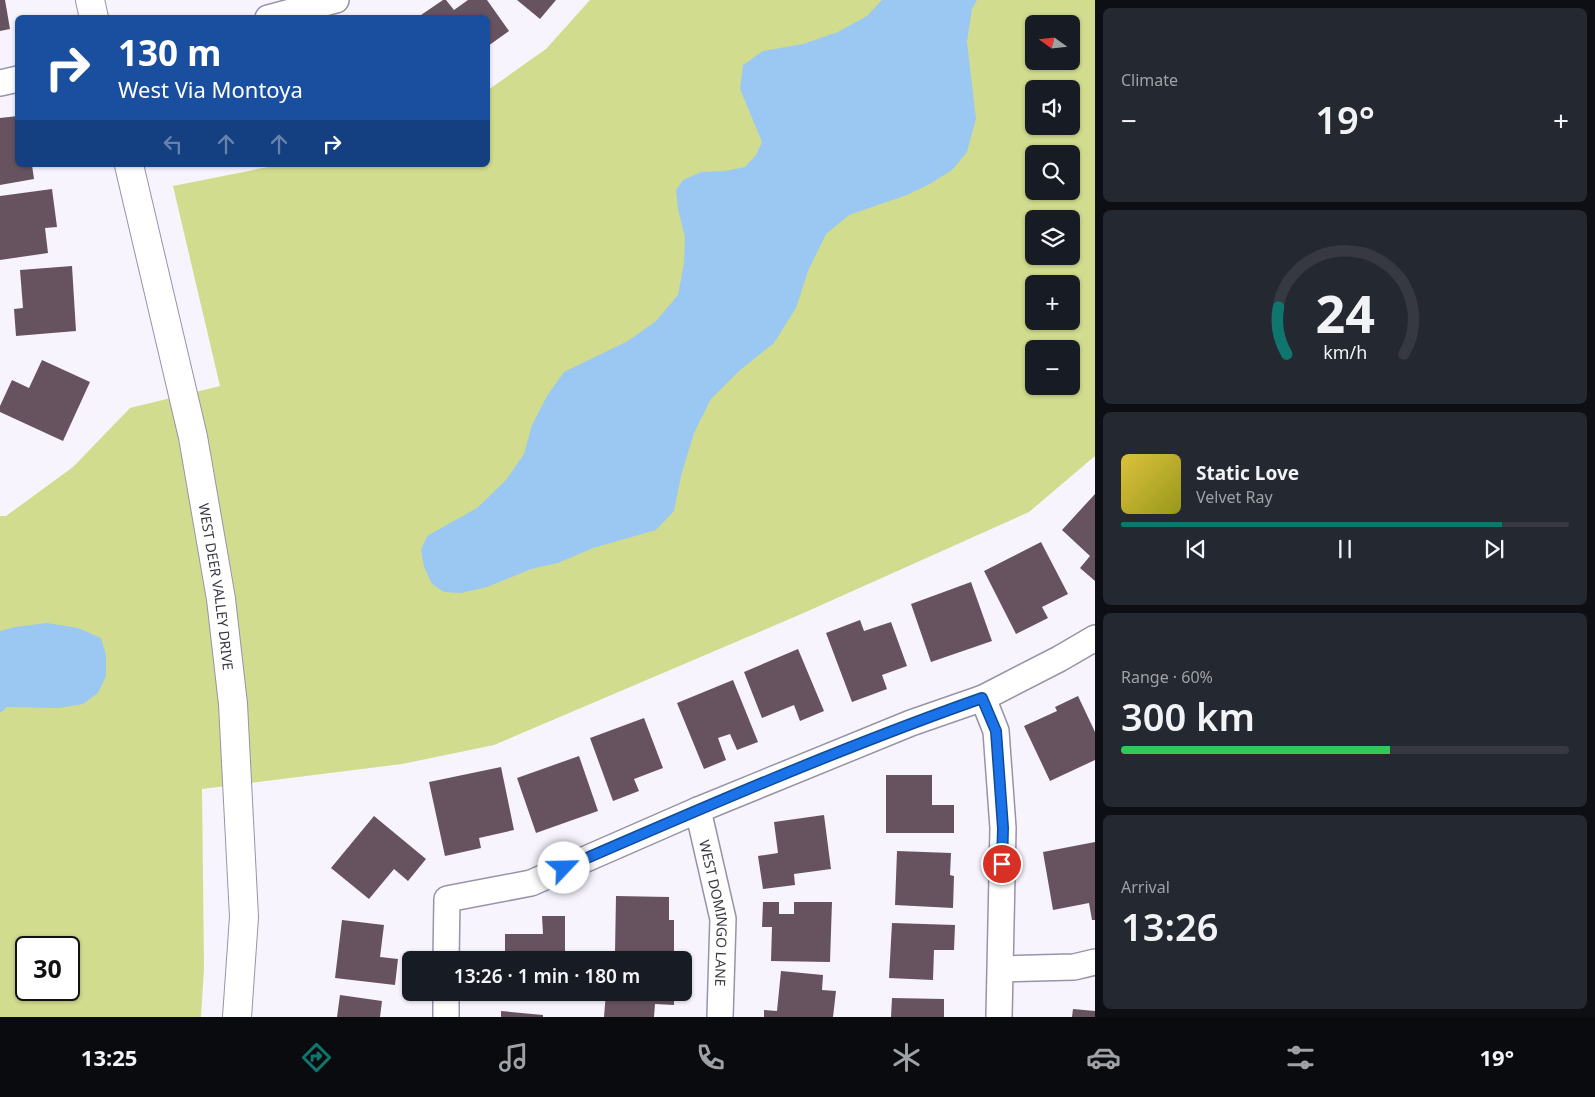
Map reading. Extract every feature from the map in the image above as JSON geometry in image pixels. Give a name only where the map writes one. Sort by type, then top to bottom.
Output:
[{"type":"street","points":[[90,0],[93,15]]},
{"type":"street","points":[[279,15],[336,0]]},
{"type":"street","points":[[0,83],[15,80]]},
{"type":"street","name":"WEST DEER VALLEY DRIVE","points":[[129,167],[193,437],[221,599],[233,704],[244,917],[237,1017]]},
{"type":"street","points":[[446,951],[446,899],[531,883],[698,810],[911,723],[982,698],[1059,659],[1095,638]]},
{"type":"street","points":[[982,698],[996,731],[1003,828],[999,1017]]},
{"type":"street","name":"WEST DOMINGO LANE","points":[[698,810],[722,918],[720,1017]]},
{"type":"street","points":[[1001,969],[1074,967],[1095,962]]},
{"type":"street","points":[[446,1001],[446,1017]]},
{"type":"green space","points":[[590,0],[1095,0],[1095,456],[1029,512],[799,615],[494,745],[402,764],[202,789],[204,969],[201,1017],[0,1017],[0,516],[6,516],[73,467],[130,408],[220,386],[173,186],[268,167],[490,167],[490,89],[546,49]]},
{"type":"water","points":[[882,0],[977,0],[972,9],[967,42],[976,119],[967,152],[952,170],[928,185],[907,195],[849,215],[826,234],[808,271],[796,308],[774,343],[739,371],[711,399],[694,433],[681,476],[674,511],[656,530],[593,548],[558,563],[531,569],[487,587],[461,593],[444,592],[432,584],[424,567],[421,550],[427,536],[477,508],[506,480],[524,454],[532,425],[547,396],[564,372],[628,341],[656,321],[678,295],[684,263],[685,237],[678,209],[676,190],[683,180],[701,172],[725,171],[745,167],[756,155],[762,142],[740,89],[743,65],[763,51],[803,44],[838,32],[867,16]]},
{"type":"water","points":[[47,623],[78,628],[101,638],[106,655],[106,676],[98,693],[83,704],[59,708],[7,707],[0,713],[0,631]]},
{"type":"building","points":[[0,0],[5,0],[10,29],[0,31]]},
{"type":"building","points":[[443,0],[446,0],[454,10],[468,0],[487,0],[509,31],[490,45],[490,15],[421,15]]},
{"type":"building","points":[[517,0],[556,0],[540,19]]},
{"type":"building","points":[[15,116],[15,167],[32,167],[34,179],[0,185],[0,118]]},
{"type":"building","points":[[52,189],[57,227],[45,228],[48,253],[0,260],[0,196]]},
{"type":"building","points":[[72,266],[76,331],[16,336],[14,309],[23,308],[20,270]]},
{"type":"building","points":[[42,360],[90,382],[63,441],[0,412],[0,406],[12,380],[29,388]]},
{"type":"building","points":[[1095,494],[1095,581],[1080,568],[1090,556],[1062,530]]},
{"type":"building","points":[[1041,542],[1068,594],[1042,607],[1048,618],[1016,634],[984,571]]},
{"type":"building","points":[[971,582],[992,641],[931,662],[911,604]]},
{"type":"building","points":[[860,620],[864,631],[891,622],[907,666],[882,675],[887,689],[852,702],[826,633]]},
{"type":"building","points":[[798,649],[824,711],[800,721],[794,705],[762,718],[744,672]]},
{"type":"building","points":[[733,680],[758,742],[737,750],[730,734],[718,738],[726,760],[704,769],[677,703]]},
{"type":"building","points":[[1078,696],[1095,732],[1095,760],[1050,781],[1024,726],[1057,711],[1055,707]]},
{"type":"building","points":[[644,718],[663,768],[634,779],[639,791],[613,801],[590,738]]},
{"type":"building","points":[[579,756],[598,811],[536,833],[517,778]]},
{"type":"building","points":[[501,767],[514,830],[479,838],[481,848],[445,856],[429,782]]},
{"type":"building","points":[[886,775],[932,775],[932,805],[954,805],[954,833],[886,833]]},
{"type":"building","points":[[824,815],[831,869],[794,874],[795,885],[763,889],[758,856],[778,853],[774,822]]},
{"type":"building","points":[[374,816],[426,859],[408,881],[394,869],[369,899],[331,868]]},
{"type":"building","points":[[1095,842],[1095,920],[1092,920],[1089,903],[1053,910],[1043,852]]},
{"type":"building","points":[[897,851],[951,853],[950,875],[954,876],[953,908],[895,905]]},
{"type":"building","points":[[616,896],[669,897],[669,920],[674,920],[674,951],[615,951]]},
{"type":"building","points":[[763,902],[779,902],[779,914],[794,914],[794,902],[832,902],[830,962],[771,961],[772,927],[762,927]]},
{"type":"building","points":[[542,916],[565,916],[565,951],[505,951],[505,934],[543,934]]},
{"type":"building","points":[[342,920],[384,925],[380,957],[398,959],[395,985],[335,978]]},
{"type":"building","points":[[892,923],[955,925],[954,950],[934,950],[933,980],[889,978]]},
{"type":"building","points":[[781,971],[823,975],[822,990],[836,991],[833,1017],[764,1017],[764,1010],[777,1011]]},
{"type":"building","points":[[340,995],[382,1001],[380,1017],[337,1017]]},
{"type":"building","points":[[892,998],[944,999],[944,1017],[891,1017]]},
{"type":"building","points":[[605,1001],[674,1001],[674,1005],[655,1004],[654,1017],[604,1017]]},
{"type":"building","points":[[1073,1009],[1095,1011],[1095,1017],[1072,1017]]},
{"type":"building","points":[[501,1011],[543,1015],[543,1017],[501,1017]]},
{"type":"route","points":[[564,868],[698,810],[893,730],[982,698],[996,731],[1003,828],[1002,864]]}]
